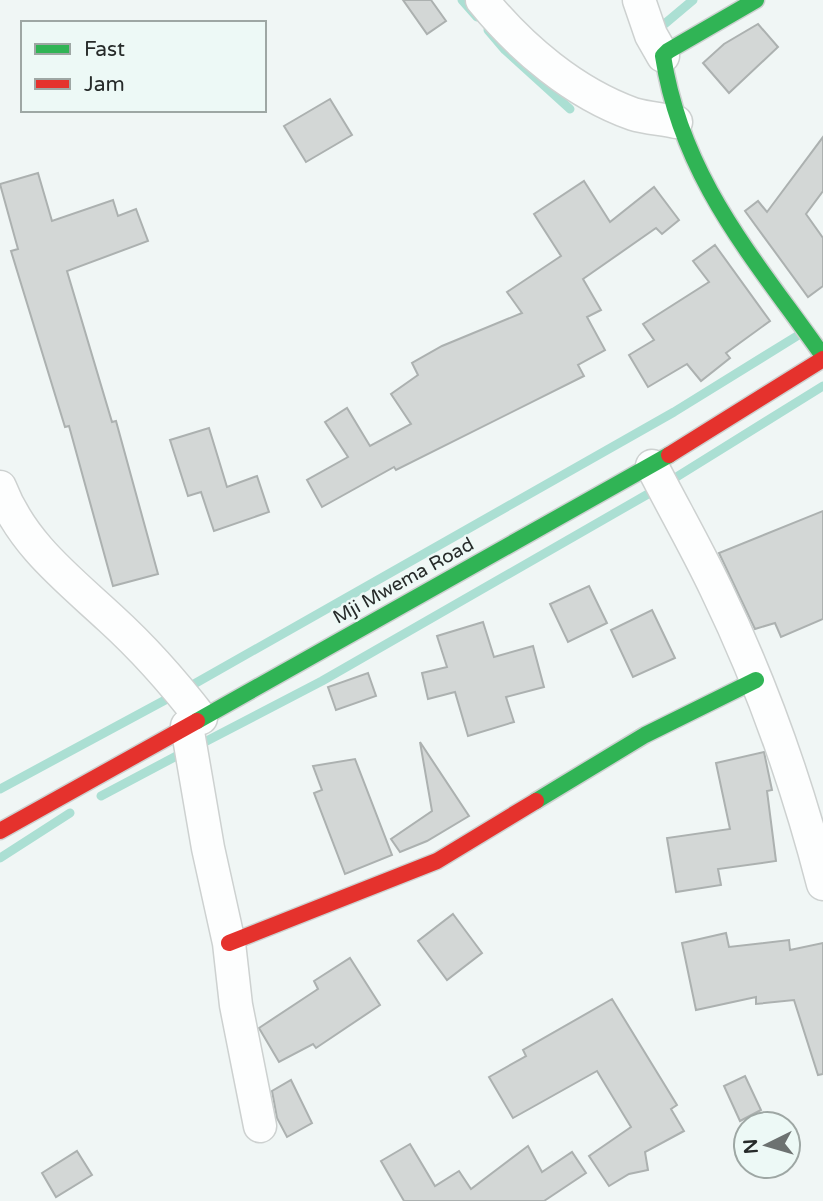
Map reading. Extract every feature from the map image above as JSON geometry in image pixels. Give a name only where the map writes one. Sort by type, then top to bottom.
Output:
[{"type":"street","points":[[482,0],[505,28],[572,83],[634,114],[676,122]]},
{"type":"street","points":[[639,0],[651,36],[663,56],[676,122],[731,230],[823,358]]},
{"type":"street","points":[[663,56],[756,0]]},
{"type":"street","name":"Mji Mwema Road","points":[[0,831],[652,466],[823,358]]},
{"type":"street","points":[[652,466],[716,588],[755,680],[808,823],[823,884]]},
{"type":"street","points":[[0,488],[30,541],[54,569],[112,620],[180,692],[194,722],[208,848],[229,943],[236,1005],[260,1126]]},
{"type":"street","points":[[229,943],[437,860],[645,735],[755,680]]},
{"type":"building","points":[[403,0],[431,0],[446,21],[427,34]]},
{"type":"building","points":[[758,24],[778,47],[729,93],[703,63],[724,44]]},
{"type":"building","points":[[330,99],[352,135],[306,162],[284,126]]},
{"type":"building","points":[[823,137],[823,191],[806,214],[823,238],[823,286],[808,297],[745,211],[758,201],[767,212]]},
{"type":"building","points":[[38,173],[52,221],[113,200],[118,216],[136,209],[148,241],[67,271],[112,422],[116,421],[158,574],[113,586],[69,426],[65,427],[11,251],[18,249],[0,184]]},
{"type":"building","points":[[584,181],[610,222],[654,187],[679,220],[662,234],[656,228],[583,279],[601,310],[587,317],[605,350],[578,365],[584,376],[396,470],[394,467],[322,507],[307,480],[348,457],[325,422],[347,408],[370,446],[411,424],[391,394],[418,375],[412,363],[442,346],[522,313],[507,292],[561,256],[534,214]]},
{"type":"building","points":[[715,245],[770,321],[726,353],[730,358],[701,381],[687,364],[648,387],[629,355],[654,340],[643,324],[709,282],[693,261]]},
{"type":"building","points":[[209,428],[227,487],[257,476],[269,512],[214,531],[201,492],[188,496],[170,440]]},
{"type":"building","points":[[823,511],[823,619],[781,637],[775,623],[755,629],[719,553]]},
{"type":"building","points":[[589,586],[607,623],[568,642],[550,604]]},
{"type":"building","points":[[652,610],[675,658],[633,677],[611,630]]},
{"type":"building","points":[[483,622],[494,657],[533,646],[544,687],[506,697],[514,722],[468,736],[455,692],[428,699],[422,673],[447,667],[437,636]]},
{"type":"building","points":[[368,673],[376,696],[336,710],[328,687]]},
{"type":"building","points":[[420,742],[469,816],[427,841],[400,852],[391,839],[432,811]]},
{"type":"building","points":[[764,752],[772,790],[767,791],[776,861],[718,869],[721,885],[676,892],[667,838],[730,829],[716,763]]},
{"type":"building","points":[[355,759],[392,855],[345,874],[314,793],[322,790],[313,766]]},
{"type":"building","points":[[453,914],[482,953],[447,980],[418,941]]},
{"type":"building","points":[[726,933],[729,947],[789,940],[790,950],[823,943],[823,1074],[818,1075],[794,1000],[756,1004],[756,997],[696,1010],[682,943]]},
{"type":"building","points":[[350,958],[380,1005],[316,1048],[313,1044],[279,1062],[259,1028],[318,989],[314,981]]},
{"type":"building","points":[[612,999],[677,1105],[671,1109],[684,1131],[645,1152],[648,1170],[629,1174],[609,1186],[589,1156],[631,1127],[597,1071],[513,1118],[489,1077],[526,1056],[523,1050]]},
{"type":"building","points":[[745,1076],[761,1110],[735,1110],[724,1086]]},
{"type":"building","points":[[291,1080],[312,1123],[287,1137],[277,1118],[272,1091]]},
{"type":"building","points":[[410,1144],[435,1186],[459,1171],[471,1189],[528,1146],[542,1172],[572,1152],[586,1173],[544,1201],[404,1201],[381,1161]]},
{"type":"building","points":[[77,1151],[92,1175],[56,1197],[42,1173]]},
{"type":"waterway","points":[[462,0],[477,17]]},
{"type":"waterway","points":[[655,32],[693,0]]},
{"type":"waterway","points":[[488,30],[505,50],[570,109]]},
{"type":"waterway","points":[[0,789],[180,692],[674,412],[797,336]]},
{"type":"waterway","points":[[197,746],[322,681],[662,486],[823,386]]},
{"type":"waterway","points":[[101,796],[184,752]]},
{"type":"waterway","points":[[0,858],[70,813]]},
{"type":"traffic: fast","points":[[756,0],[663,56],[672,100],[686,141],[704,179],[747,250],[823,356]]},
{"type":"traffic: fast","points":[[197,721],[669,455]]},
{"type":"traffic: fast","points":[[536,801],[645,735],[756,680]]},
{"type":"traffic: jam","points":[[669,455],[823,359]]},
{"type":"traffic: jam","points":[[0,831],[197,721]]},
{"type":"traffic: jam","points":[[229,943],[437,861],[536,801]]}]
